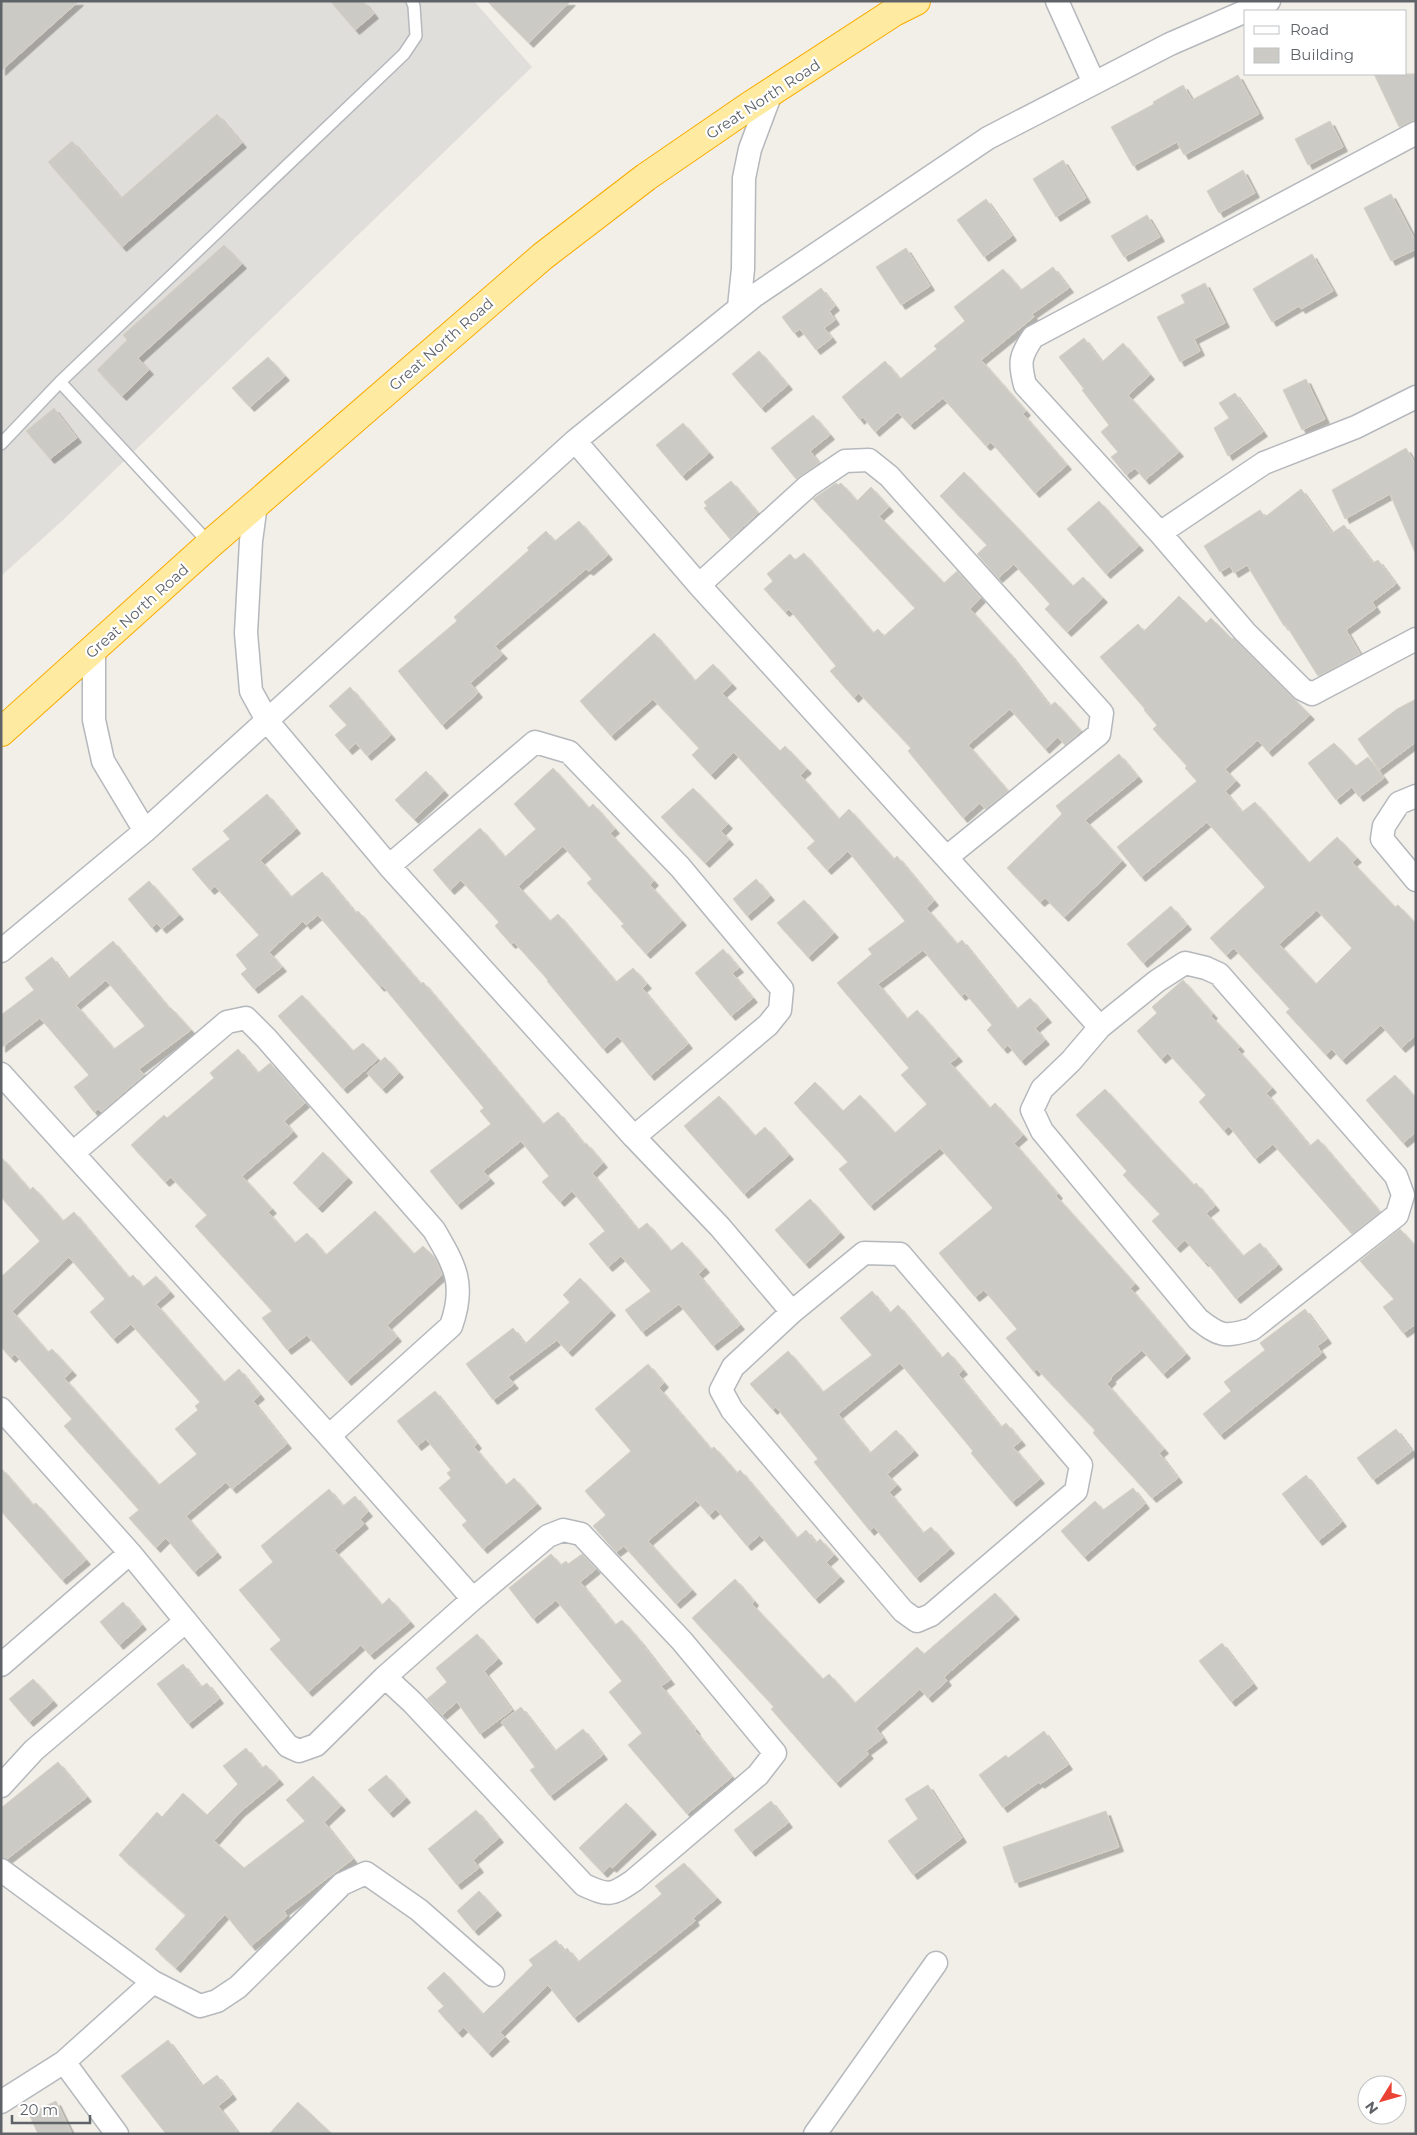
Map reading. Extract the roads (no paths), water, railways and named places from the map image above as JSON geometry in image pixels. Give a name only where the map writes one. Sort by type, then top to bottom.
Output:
[{"type":"highway","name":"Great North Road","points":[[1,732],[210,544],[544,256],[646,176],[894,12],[916,1]]},
{"type":"street","points":[[1057,1],[1094,83]]},
{"type":"street","points":[[1248,10],[1269,1]]},
{"type":"street","points":[[1,951],[145,831],[268,722],[575,441],[739,307],[988,138],[1170,44],[1244,12]]},
{"type":"street","points":[[739,307],[744,269],[744,178],[750,149],[772,93]]},
{"type":"street","points":[[1416,133],[1033,337],[1023,352],[1020,367],[1026,385],[1160,533],[1245,632],[1302,689],[1312,694],[1416,639]]},
{"type":"street","points":[[1160,533],[1264,463],[1356,427],[1416,397]]},
{"type":"street","points":[[575,441],[699,585],[1100,1027]]},
{"type":"street","points":[[699,585],[808,486],[846,461],[869,460],[889,476],[1102,713],[1099,734],[947,857]]},
{"type":"street","points":[[256,504],[251,541],[246,633],[251,691],[268,722],[389,866],[634,1137],[720,1227],[792,1312]]},
{"type":"street","points":[[94,650],[94,720],[103,761],[145,831]]},
{"type":"street","points":[[389,866],[536,742],[569,752],[680,867],[782,989],[780,1010],[768,1025],[634,1137]]},
{"type":"street","points":[[1416,796],[1399,803],[1384,826],[1382,839],[1416,880]]},
{"type":"street","points":[[1185,963],[1206,968],[1219,974],[1396,1176],[1403,1195],[1397,1214],[1252,1328],[1234,1335],[1215,1332],[1198,1319],[1042,1131],[1032,1110],[1042,1089],[1072,1061],[1100,1027],[1158,981],[1185,963]]},
{"type":"street","points":[[73,1153],[227,1022],[246,1018],[266,1038],[434,1230],[450,1258],[458,1282],[458,1306],[451,1326],[329,1436]]},
{"type":"street","points":[[1,1074],[329,1436],[473,1599]]},
{"type":"street","points":[[864,1253],[900,1254],[1081,1465],[1076,1491],[931,1615],[917,1621],[903,1611],[732,1410],[721,1390],[733,1367],[792,1312],[864,1253]]},
{"type":"street","points":[[1,1409],[130,1553],[288,1746],[299,1751],[316,1745],[385,1677],[473,1599],[548,1536],[563,1530],[581,1534],[682,1641],[775,1753],[758,1775],[633,1881],[616,1893],[601,1893],[584,1885],[412,1702],[385,1677]]},
{"type":"street","points":[[1,1665],[130,1553]]},
{"type":"street","points":[[5,1771],[34,1750],[186,1621]]},
{"type":"street","points":[[1,1870],[153,1982],[200,2006],[217,2000],[238,1987],[342,1884],[366,1872],[419,1910],[493,1975]]},
{"type":"street","points":[[815,2134],[936,1963]]},
{"type":"street","points":[[1,2102],[64,2062],[153,1982]]},
{"type":"street","points":[[64,2062],[116,2134]]},
{"type":"lane","points":[[1,444],[60,382],[404,54],[416,36],[412,1]]},
{"type":"lane","points":[[60,382],[210,544]]}]
